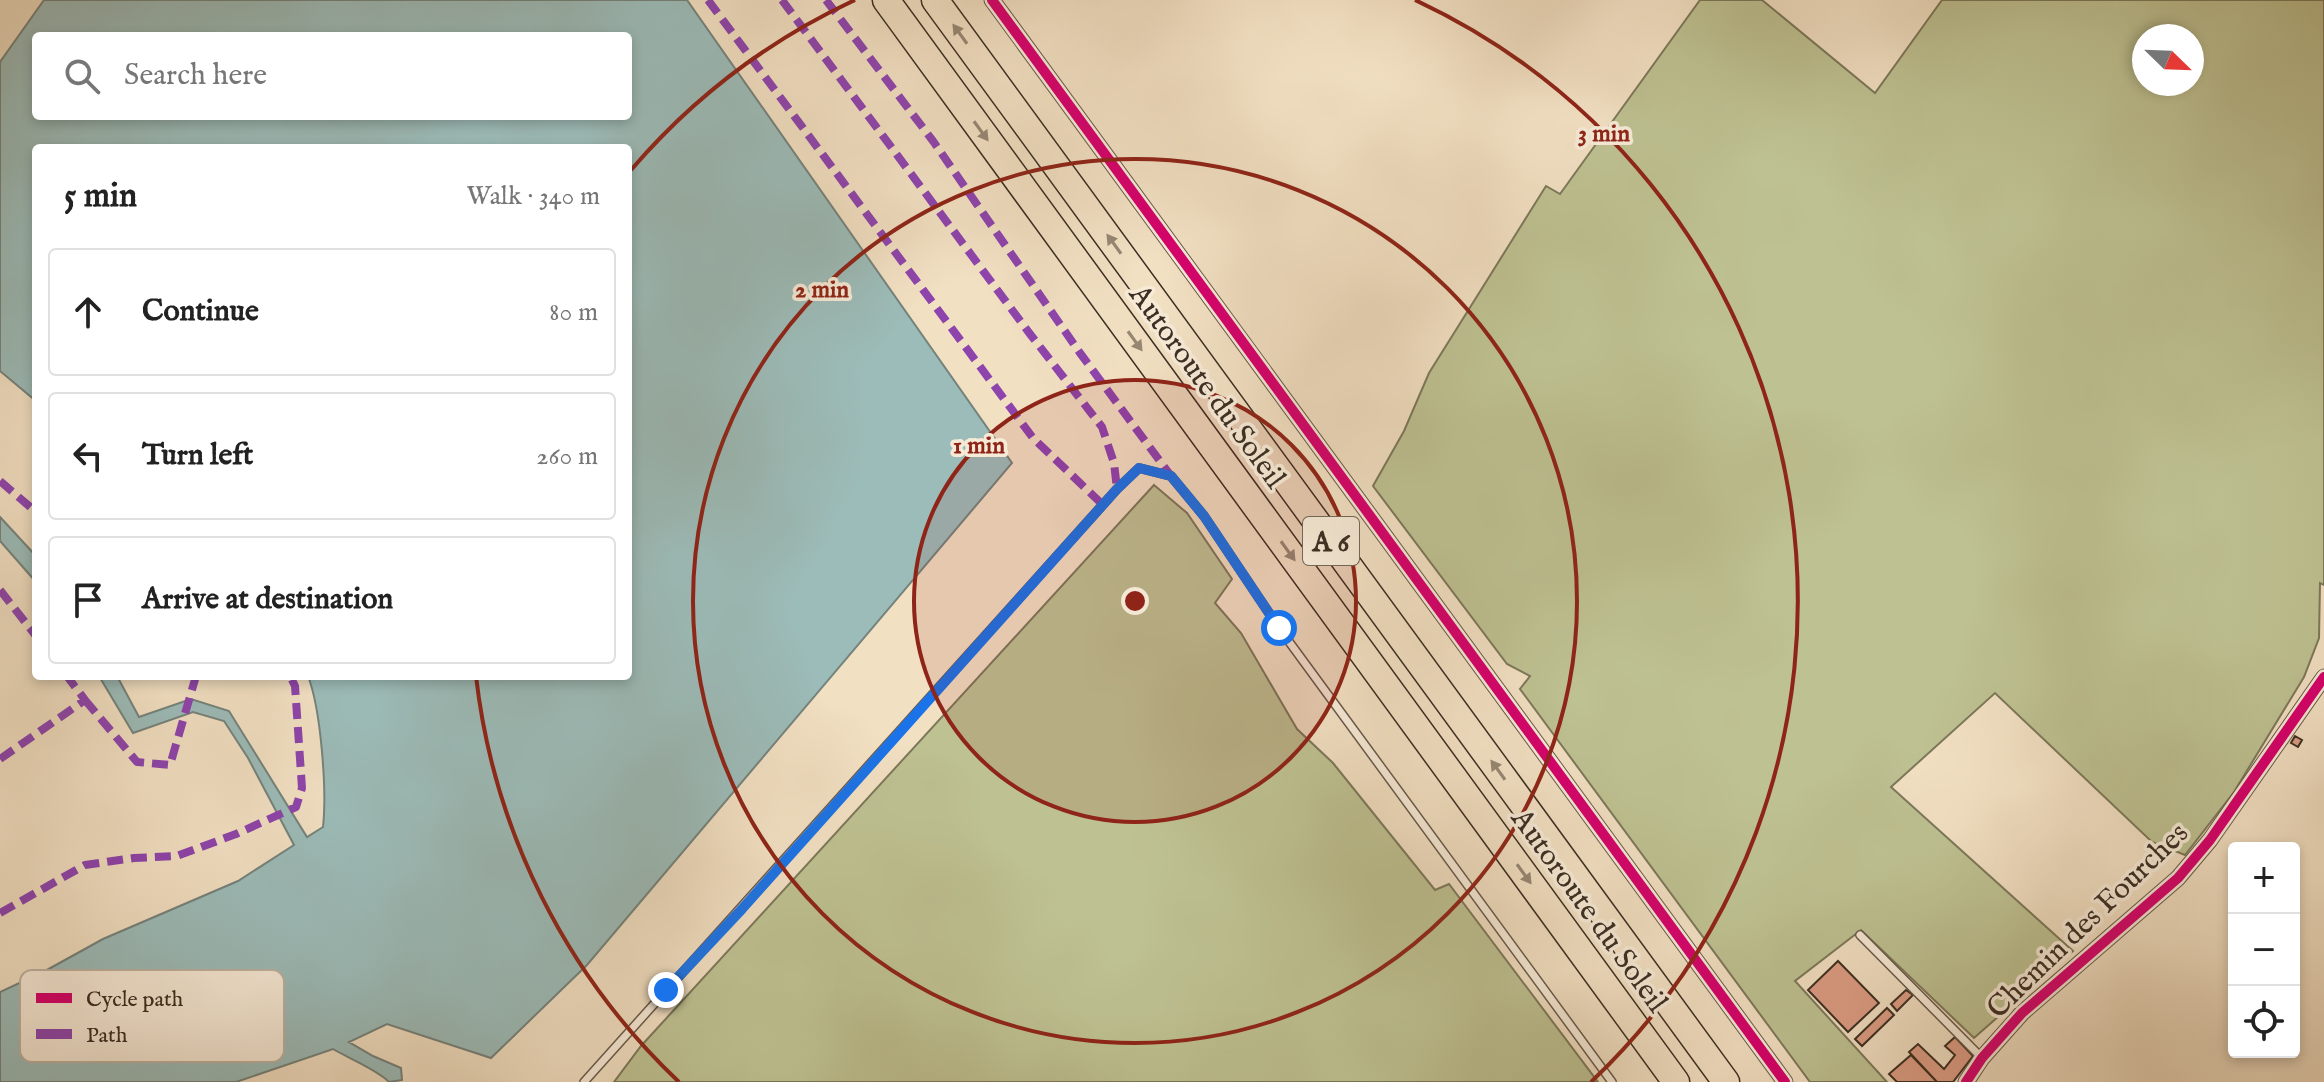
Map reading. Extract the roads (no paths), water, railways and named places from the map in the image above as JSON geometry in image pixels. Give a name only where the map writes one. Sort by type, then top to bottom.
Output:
[{"type":"highway","name":"Autoroute du Soleil","points":[[886,0],[1676,1082]]},
{"type":"highway","name":"Autoroute du Soleil","points":[[935,0],[1726,1082]]},
{"type":"street","points":[[992,0],[1785,1082]]},
{"type":"street","name":"Chemin des Fourches","points":[[1966,1082],[1982,1058],[2022,1013],[2178,878],[2210,840],[2324,677]]},
{"type":"lane","points":[[584,1082],[1139,468],[1171,476],[1204,516],[1279,628],[1612,1082]]},
{"type":"lane","points":[[1860,935],[1982,1058]]},
{"type":"water","points":[[44,0],[687,0],[1012,463],[587,965],[491,1058],[387,1024],[349,1042],[401,1068],[402,1080],[389,1082],[333,1049],[236,1082],[0,1082],[0,992],[20,983],[20,1062],[284,1062],[284,970],[47,970],[103,939],[238,881],[294,845],[248,758],[224,721],[193,712],[133,733],[101,680],[119,680],[139,717],[191,699],[229,711],[307,837],[323,827],[324,793],[320,729],[309,680],[632,680],[632,144],[32,144],[32,398],[0,371],[0,62]]},
{"type":"water","points":[[0,517],[32,552],[32,577],[0,541]]}]
